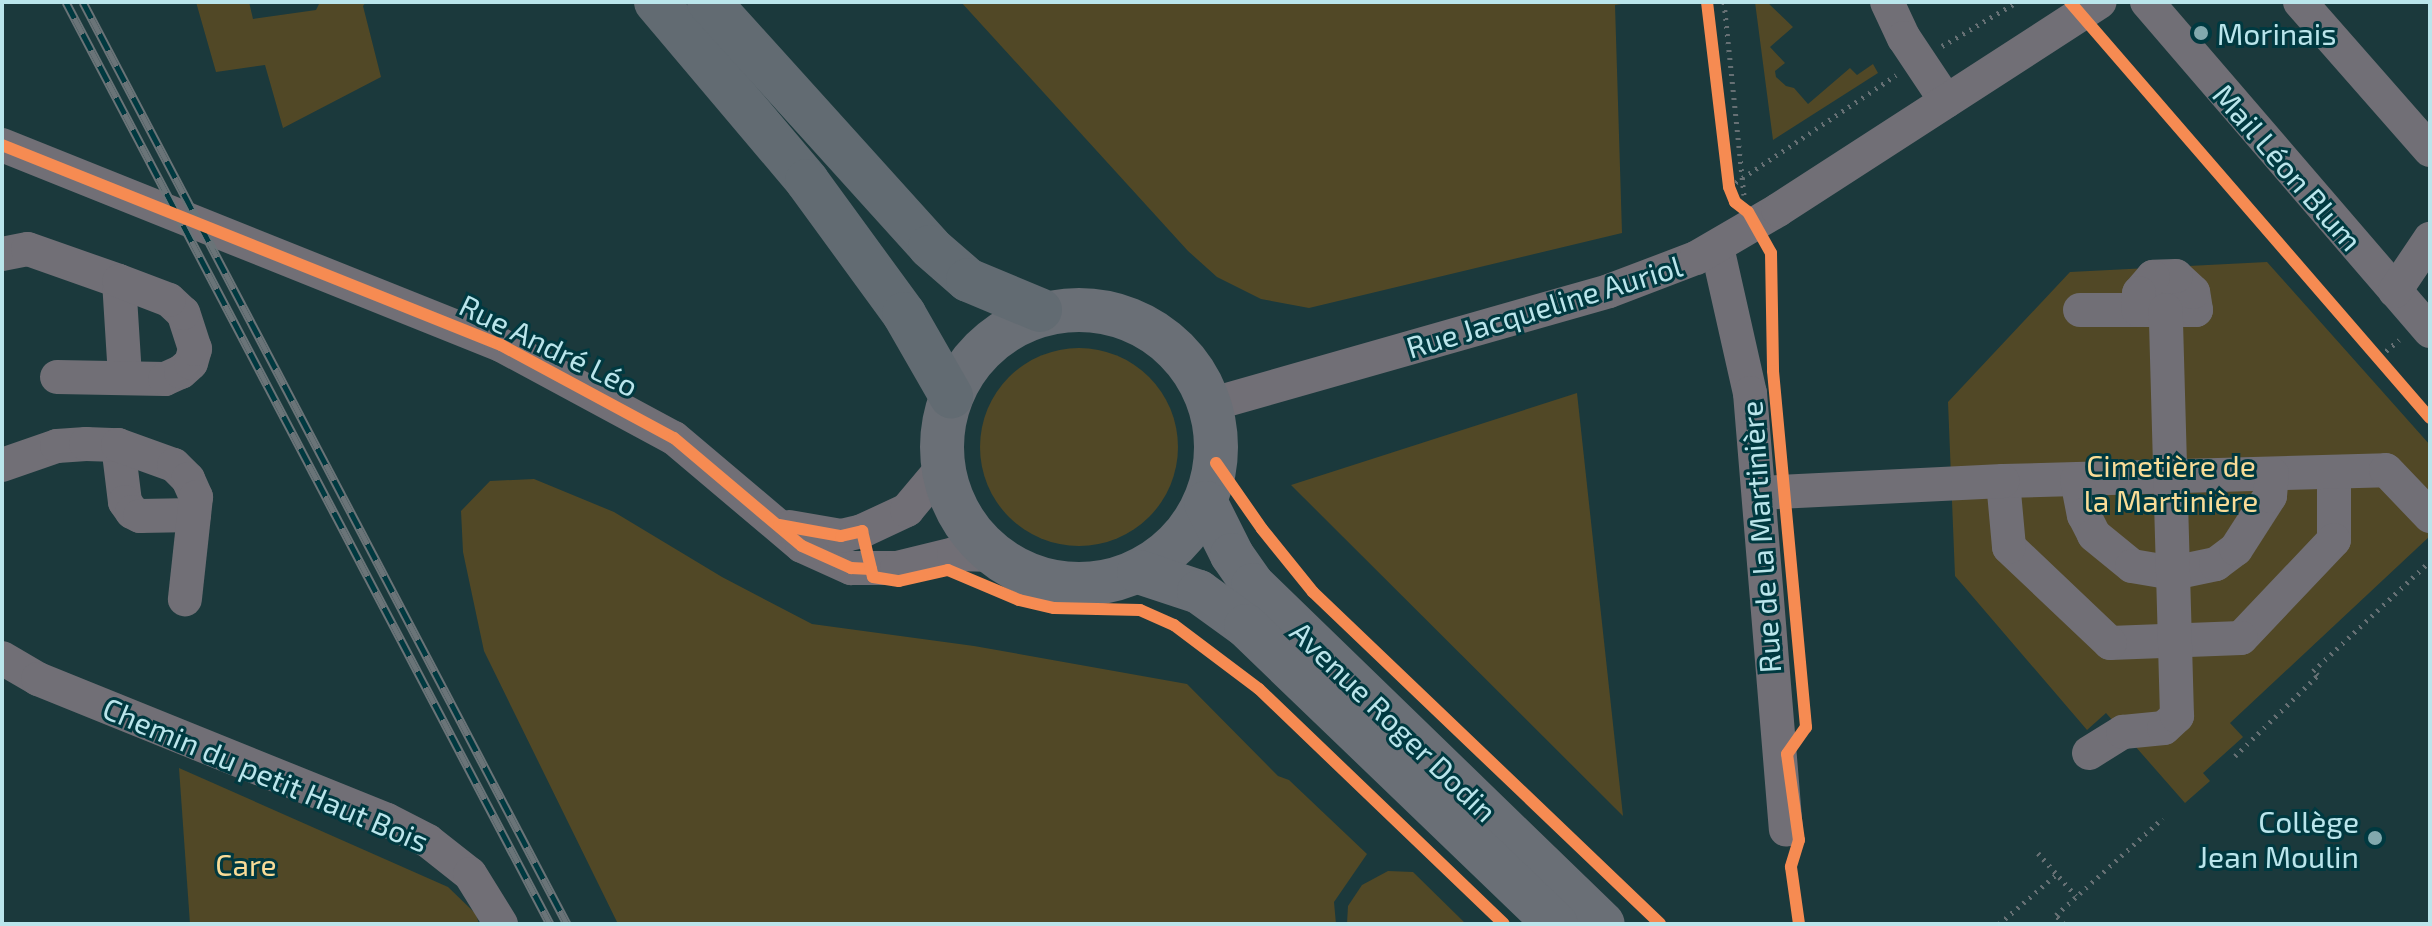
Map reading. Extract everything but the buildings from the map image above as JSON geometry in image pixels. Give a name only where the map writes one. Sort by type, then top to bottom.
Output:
[{"type":"highway","points":[[656,2],[807,181],[904,314],[951,396]]},
{"type":"highway","points":[[709,2],[930,247],[968,280],[1040,310]]},
{"type":"main road","points":[[1070,306],[1117,312],[1159,333],[1188,365],[1209,405],[1216,463],[1206,503],[1168,551],[1139,572],[1105,583],[1064,588],[1021,573],[996,555],[969,528],[954,503],[943,467],[945,417],[951,396],[968,367],[989,343],[1040,310],[1070,306]]},
{"type":"main road","name":"Avenue Roger Dodin","points":[[1206,503],[1232,555],[1253,585],[1603,924]]},
{"type":"main road","name":"Avenue Roger Dodin","points":[[1139,572],[1199,592],[1246,626],[1556,924]]},
{"type":"street","points":[[1887,2],[1918,60],[1946,101]]},
{"type":"street","name":"Rue Jacqueline Auriol","points":[[1209,405],[1609,291],[1663,272],[1717,247],[2100,2]]},
{"type":"street","name":"Mail Léon Blum","points":[[2147,2],[2430,331]]},
{"type":"street","points":[[2300,2],[2430,150]]},
{"type":"street","name":"Rue André Léo","points":[[2,145],[514,352],[674,438],[802,546],[851,568],[897,568],[954,554],[996,555]]},
{"type":"street","points":[[2395,291],[2430,239]]},
{"type":"street","name":"Rue de la Martinière","points":[[1717,247],[1750,393],[1786,830]]},
{"type":"street","points":[[2,254],[28,249],[169,300],[183,313],[195,349],[191,363],[181,372],[165,379],[57,377]]},
{"type":"street","points":[[119,281],[125,376]]},
{"type":"street","points":[[2080,310],[2152,310],[2172,477],[2177,716],[2164,728],[2123,732],[2089,753]]},
{"type":"street","points":[[2,465],[57,446],[118,445],[174,465],[188,479],[196,497],[185,599]]},
{"type":"street","points":[[118,445],[125,502],[132,512],[140,516],[194,515]]},
{"type":"street","name":"Rue André Léo","points":[[779,525],[841,536],[862,531],[907,510],[943,467]]},
{"type":"street","points":[[1759,493],[2003,481],[2386,470],[2430,516]]},
{"type":"street","points":[[2003,481],[2009,547],[2110,643],[2241,638],[2334,540],[2334,472]]},
{"type":"street","points":[[2077,480],[2084,515],[2094,535],[2132,566],[2173,573],[2216,564],[2236,549],[2270,496],[2272,474]]},
{"type":"street","name":"Chemin du petit Haut Bois","points":[[2,658],[38,679],[387,820],[428,841],[470,874],[501,924]]},
{"type":"path","points":[[1724,2],[1741,178],[1746,201]]},
{"type":"path","points":[[1729,187],[1918,60],[2017,2]]},
{"type":"path","points":[[1717,247],[1735,202],[1729,187],[1726,156]]},
{"type":"path","points":[[2235,756],[2318,675],[2313,671],[2430,561]]},
{"type":"path","points":[[2064,924],[2056,915],[2163,818]]},
{"type":"path","points":[[2038,853],[2076,896]]},
{"type":"path","points":[[1999,924],[2057,874]]},
{"type":"green space","points":[[196,2],[249,2],[253,19],[316,10],[320,2],[366,2],[363,6],[381,77],[283,128],[265,65],[216,72]]},
{"type":"green space","points":[[961,2],[1634,2],[1615,5],[1622,233],[1309,308],[1261,299],[1217,277],[1188,251]]},
{"type":"green space","points":[[1755,2],[1767,2],[1793,27],[1770,47],[1785,63],[1775,71],[1776,77],[1786,86],[1794,88],[1808,104],[1850,68],[1857,75],[1873,64],[1878,73],[1773,140]]},
{"type":"green space","name":"Cimetière de la Martinière","points":[[2267,262],[2430,445],[2430,536],[2230,723],[2243,737],[2203,773],[2210,781],[2185,803],[2106,713],[2087,730],[1955,576],[1948,402],[2070,272]]},
{"type":"green space","points":[[1079,348],[1117,356],[1149,377],[1170,409],[1178,447],[1170,485],[1149,517],[1117,538],[1079,546],[1041,538],[1009,517],[988,485],[980,447],[988,409],[1009,377],[1041,356]]},
{"type":"green space","points":[[1577,393],[1623,816],[1291,485]]},
{"type":"green space","points":[[534,479],[614,512],[722,577],[812,624],[974,646],[1187,684],[1278,776],[1289,780],[1367,854],[1334,902],[1336,924],[618,924],[484,651],[463,552],[461,511],[490,481]]},
{"type":"green space","name":"Care","points":[[179,768],[448,887],[476,914],[479,924],[190,924]]},
{"type":"green space","points":[[1388,871],[1413,872],[1466,924],[1347,924],[1348,906],[1362,885]]},
{"type":"railway","points":[[66,2],[550,924]]},
{"type":"railway","points":[[83,2],[567,924]]},
{"type":"cycle path","points":[[1707,2],[1729,187],[1735,202],[1748,212],[1771,253],[1773,371],[1806,727],[1787,754],[1799,840],[1791,867],[1799,924]]},
{"type":"cycle path","points":[[2070,2],[2430,418]]},
{"type":"cycle path","points":[[2,145],[501,345],[674,438],[802,546],[851,568],[871,569]]},
{"type":"cycle path","points":[[1216,463],[1262,529],[1313,592],[1660,924]]},
{"type":"cycle path","points":[[779,525],[841,536],[862,531],[873,577],[899,581],[948,570],[1019,600],[1054,608],[1140,610],[1174,625],[1259,689],[1504,924]]},
{"type":"place","name":"Morinais","points":[[2201,33]]},
{"type":"place","name":"Collège Jean Moulin","points":[[2375,838]]}]
